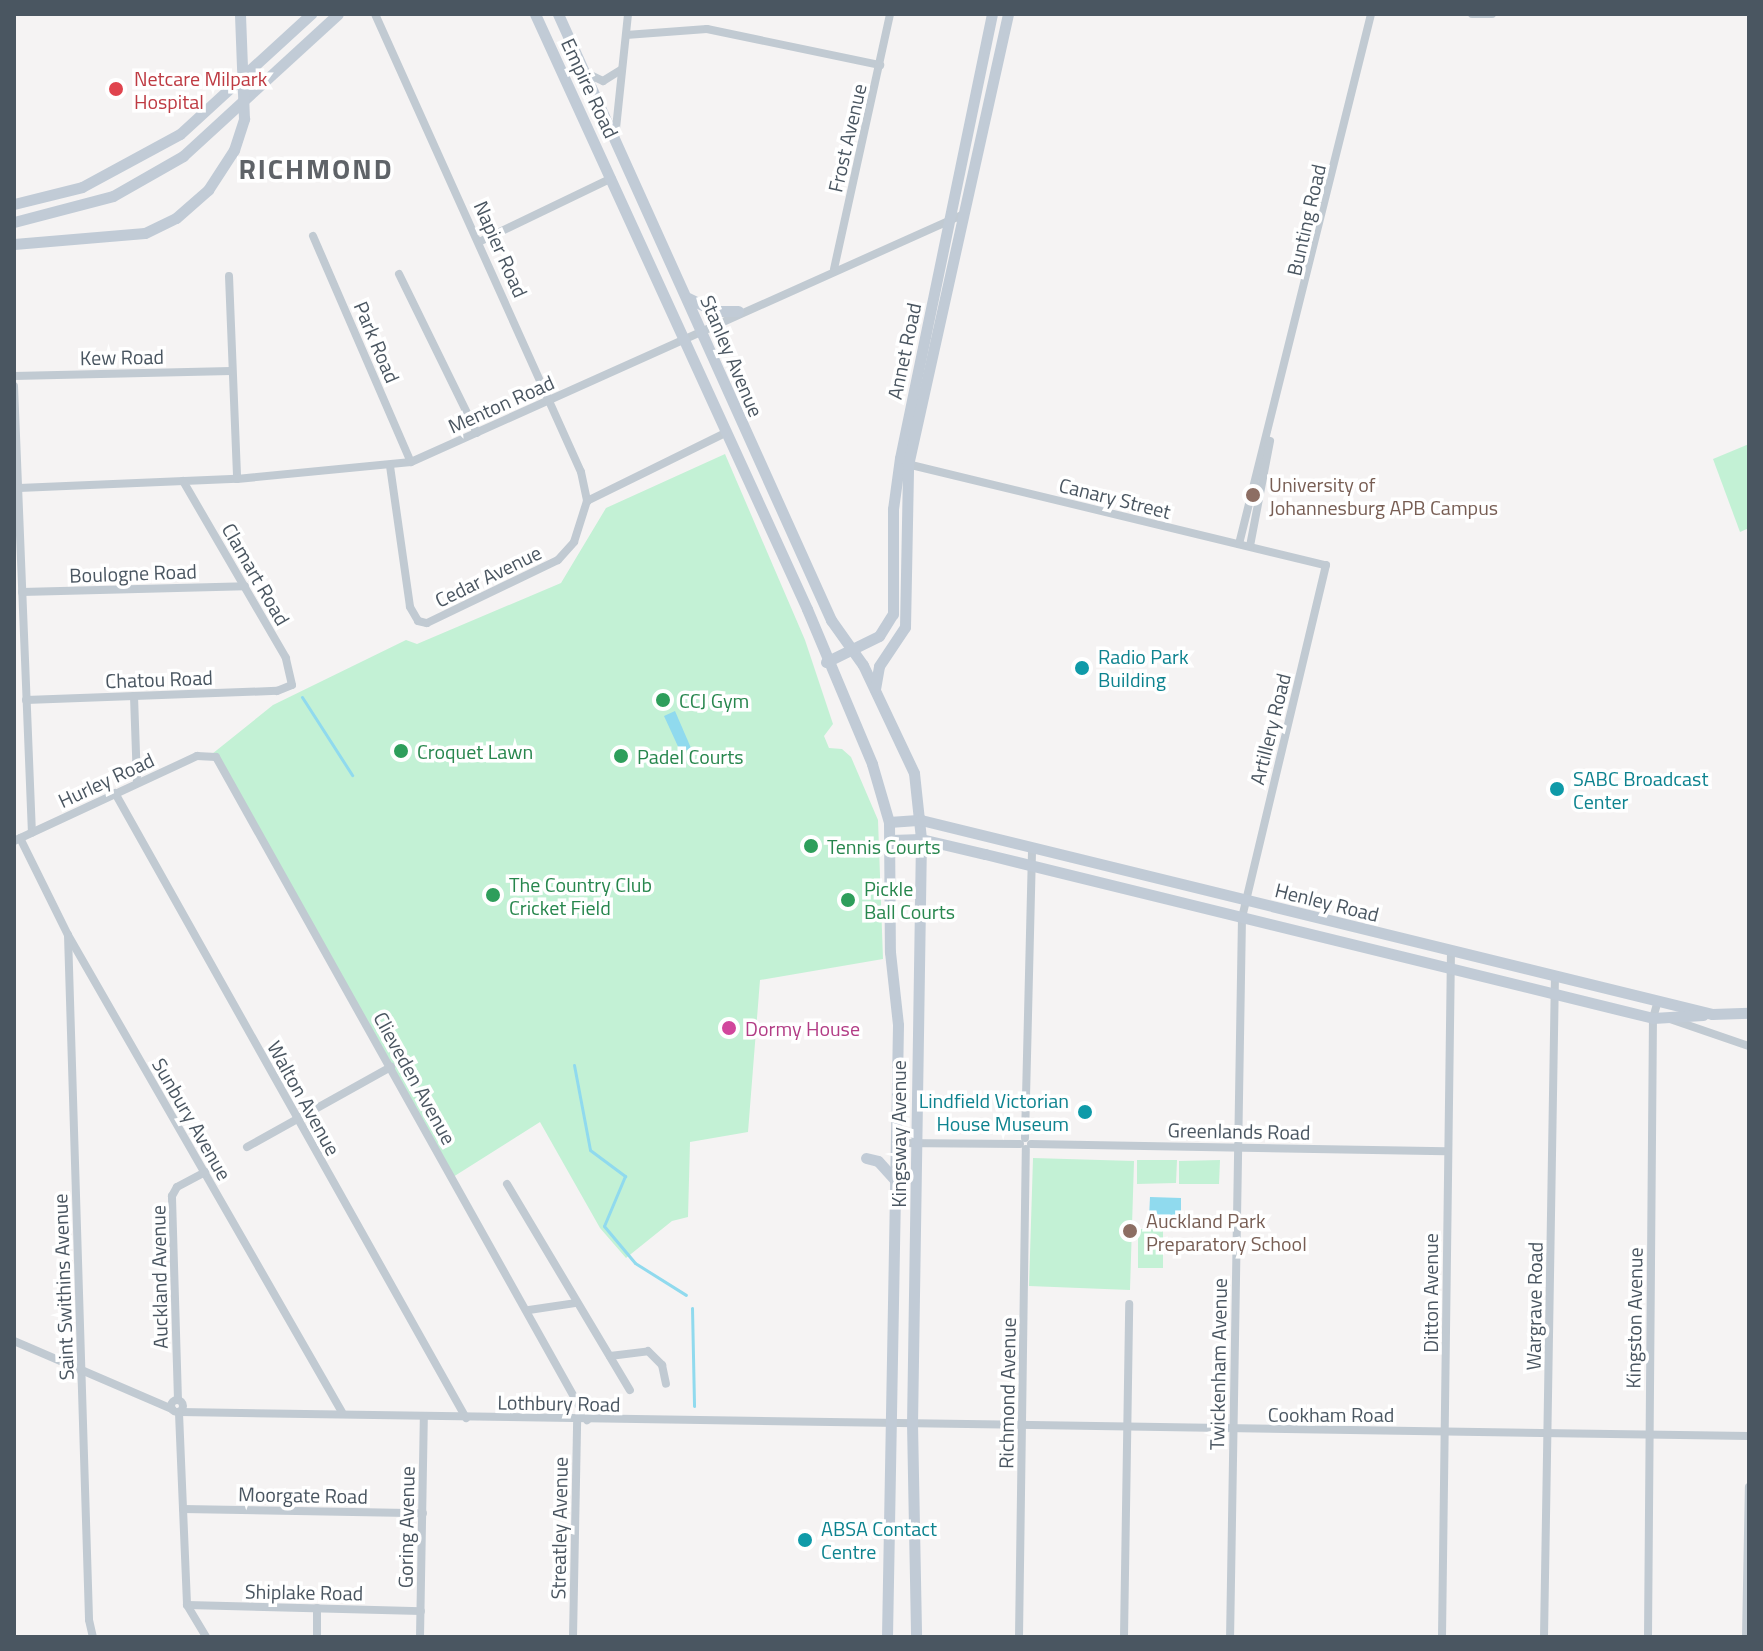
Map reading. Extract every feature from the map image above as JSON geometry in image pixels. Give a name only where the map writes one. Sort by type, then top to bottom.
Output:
[{"type":"main road","points":[[14,204],[82,187],[180,134],[311,14]]},
{"type":"main road","points":[[14,222],[79,209],[174,162],[338,14]]},
{"type":"main road","name":"Empire Road","points":[[535,14],[613,177]]},
{"type":"main road","name":"Empire Road","points":[[558,14],[615,138]]},
{"type":"main road","name":"Annet Road","points":[[826,662],[879,636],[893,614],[893,509],[956,216],[992,14]]},
{"type":"main road","name":"Annet Road","points":[[956,216],[1008,14]]},
{"type":"main road","points":[[14,244],[145,233],[194,203],[224,168],[239,135],[246,102],[240,20]]},
{"type":"main road","name":"Stanley Avenue","points":[[615,138],[831,620],[851,648]]},
{"type":"main road","name":"Stanley Avenue","points":[[613,177],[826,662]]},
{"type":"main road","points":[[688,298],[715,311],[738,311]]},
{"type":"main road","name":"Annet Road","points":[[875,689],[879,666],[900,640],[906,621],[904,462]]},
{"type":"main road","name":"Kingsway Avenue","points":[[851,648],[909,759],[921,820],[912,1423],[916,1637]]},
{"type":"main road","name":"Kingsway Avenue","points":[[826,662],[875,772],[891,840],[896,1181],[887,1637]]},
{"type":"main road","name":"Henley Road","points":[[889,822],[921,820],[1032,850],[1712,1014]]},
{"type":"main road","name":"Henley Road","points":[[891,840],[921,839],[1452,966],[1653,1018],[1712,1014]]},
{"type":"main road","points":[[1712,1014],[1749,1013]]},
{"type":"main road","points":[[866,1158],[878,1161],[896,1181]]},
{"type":"street","name":"Napier Road","points":[[375,14],[481,241],[581,472],[587,501]]},
{"type":"street","points":[[615,138],[628,14]]},
{"type":"street","name":"Frost Avenue","points":[[834,269],[890,14]]},
{"type":"street","name":"Bunting Road","points":[[1239,544],[1270,432],[1371,14]]},
{"type":"street","points":[[1472,14],[1492,14]]},
{"type":"street","points":[[626,35],[707,29],[880,65]]},
{"type":"street","points":[[584,71],[603,81],[623,69]]},
{"type":"street","points":[[481,241],[613,177]]},
{"type":"street","name":"Menton Road","points":[[19,488],[237,479],[411,462],[549,401],[684,335],[956,216]]},
{"type":"street","name":"Park Road","points":[[313,236],[411,462]]},
{"type":"street","points":[[399,274],[477,433]]},
{"type":"street","points":[[229,276],[237,479]]},
{"type":"street","name":"Kew Road","points":[[14,376],[231,371]]},
{"type":"street","points":[[14,386],[32,833]]},
{"type":"street","points":[[587,501],[727,432]]},
{"type":"street","name":"Bunting Road","points":[[1250,546],[1270,432]]},
{"type":"street","name":"Canary Street","points":[[904,462],[1326,565]]},
{"type":"street","name":"Cedar Avenue","points":[[390,466],[410,607],[418,621],[427,623],[558,560],[574,542],[587,501]]},
{"type":"street","name":"Clamart Road","points":[[183,481],[286,658],[292,685]]},
{"type":"street","name":"Artillery Road","points":[[1245,900],[1326,565]]},
{"type":"street","name":"Boulogne Road","points":[[22,592],[245,586]]},
{"type":"street","points":[[14,677],[25,677]]},
{"type":"street","name":"Chatou Road","points":[[26,700],[277,691],[292,685]]},
{"type":"street","points":[[134,696],[137,782]]},
{"type":"street","name":"Hurley Road","points":[[17,840],[137,782],[212,754]]},
{"type":"street","name":"Clieveden Avenue","points":[[212,754],[529,1310],[582,1419]]},
{"type":"street","name":"Walton Avenue","points":[[115,793],[466,1418]]},
{"type":"street","name":"Sunbury Avenue","points":[[17,840],[68,935],[342,1412]]},
{"type":"street","name":"Richmond Avenue","points":[[1019,1637],[1032,850]]},
{"type":"street","name":"Twickenham Avenue","points":[[1230,1637],[1237,1147],[1242,917],[1245,900]]},
{"type":"street","name":"Saint Swithins Avenue","points":[[68,935],[81,1369],[93,1637]]},
{"type":"street","name":"Ditton Avenue","points":[[1442,1637],[1451,950]]},
{"type":"street","name":"Wargrave Road","points":[[1544,1637],[1555,976]]},
{"type":"street","name":"Kingston Avenue","points":[[1648,1637],[1653,1018],[1658,1001]]},
{"type":"street","name":"Henley Road","points":[[1667,1017],[1678,1025],[1749,1046]]},
{"type":"street","points":[[247,1147],[391,1067]]},
{"type":"street","name":"Greenlands Road","points":[[896,1143],[1446,1151]]},
{"type":"street","name":"Auckland Avenue","points":[[205,1172],[177,1187],[172,1196],[187,1605],[206,1637]]},
{"type":"street","points":[[507,1184],[630,1390]]},
{"type":"street","points":[[529,1310],[576,1303]]},
{"type":"street","points":[[1124,1637],[1129,1304]]},
{"type":"street","name":"Lothbury Road","points":[[14,1341],[152,1398],[204,1413],[342,1412],[424,1418],[893,1426],[912,1423]]},
{"type":"street","points":[[610,1356],[648,1351],[662,1365],[666,1384]]},
{"type":"street","name":"Goring Avenue","points":[[420,1637],[424,1418]]},
{"type":"street","name":"Streatley Avenue","points":[[573,1637],[582,1419]]},
{"type":"street","name":"Cookham Road","points":[[912,1423],[1749,1436]]},
{"type":"street","points":[[1746,1637],[1749,1487]]},
{"type":"street","name":"Moorgate Road","points":[[183,1509],[423,1513]]},
{"type":"street","name":"Shiplake Road","points":[[187,1605],[421,1611]]},
{"type":"street","points":[[317,1608],[317,1637]]},
{"type":"green space","points":[[1749,444],[1749,528],[1740,532],[1713,459]]},
{"type":"green space","points":[[725,454],[805,640],[833,724],[824,736],[829,748],[842,749],[851,757],[878,820],[883,959],[760,980],[748,1132],[690,1142],[688,1217],[672,1221],[626,1258],[600,1228],[540,1122],[453,1177],[212,754],[273,705],[406,640],[417,644],[561,583],[606,508]]},
{"type":"green space","points":[[1033,1158],[1134,1161],[1130,1290],[1029,1286]]},
{"type":"green space","points":[[1137,1160],[1177,1160],[1176,1183],[1137,1184]]},
{"type":"green space","points":[[1220,1160],[1219,1184],[1179,1184],[1179,1161]]},
{"type":"green space","points":[[1138,1229],[1163,1229],[1163,1268],[1138,1268]]},
{"type":"water","points":[[675,711],[691,748],[681,753],[664,716]]},
{"type":"water","points":[[1150,1197],[1181,1198],[1181,1218],[1149,1218]]},
{"type":"waterway","points":[[302,697],[352,775]]},
{"type":"waterway","points":[[574,1065],[590,1150],[625,1176],[604,1226],[635,1263],[686,1295]]},
{"type":"waterway","points":[[692,1308],[694,1406]]},
{"type":"place","name":"Netcare Milpark Hospital","points":[[116,89]]},
{"type":"place","name":"University of Johannesburg APB Campus","points":[[1253,495]]},
{"type":"place","name":"Radio Park Building","points":[[1082,668]]},
{"type":"place","name":"CCJ Gym","points":[[663,700]]},
{"type":"place","name":"Croquet Lawn","points":[[401,751]]},
{"type":"place","name":"Padel Courts","points":[[621,756]]},
{"type":"place","name":"SABC Broadcast Center","points":[[1557,789]]},
{"type":"place","name":"Tennis Courts","points":[[811,846]]},
{"type":"place","name":"The Country Club Cricket Field","points":[[493,895]]},
{"type":"place","name":"Pickle Ball Courts","points":[[848,900]]},
{"type":"place","name":"Dormy House","points":[[729,1028]]},
{"type":"place","name":"Lindfield Victorian House Museum","points":[[1085,1112]]},
{"type":"place","name":"Auckland Park Preparatory School","points":[[1130,1231]]},
{"type":"place","name":"ABSA Contact Centre","points":[[805,1540]]},
{"type":"district","name":"RICHMOND","points":[[316,169]]}]
